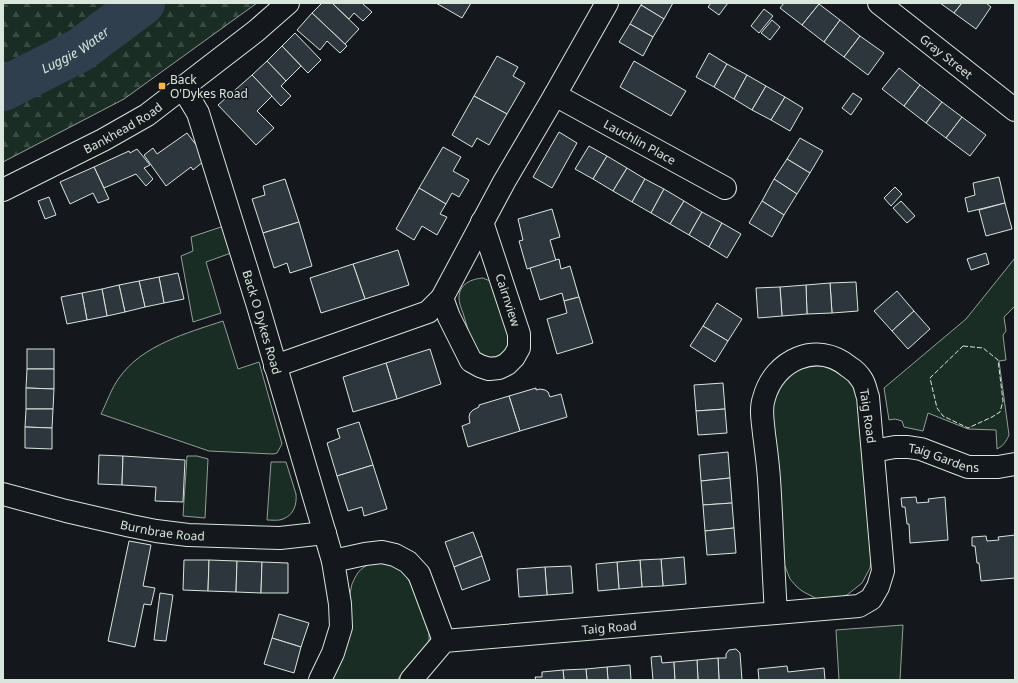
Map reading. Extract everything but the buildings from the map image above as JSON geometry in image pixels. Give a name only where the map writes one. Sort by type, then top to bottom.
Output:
[{"type":"street","name":"Bankhead Road","points":[[3,190],[110,136],[147,115],[256,31],[288,3]]},
{"type":"street","points":[[275,366],[428,312],[442,298],[504,182],[607,3]]},
{"type":"street","name":"Gray Street","points":[[879,3],[1015,110]]},
{"type":"street","name":"Back O Dykes Road","points":[[183,88],[198,113],[258,306],[333,560],[340,604],[341,627],[333,653],[320,680]]},
{"type":"street","name":"Lauchlin Place","points":[[556,94],[725,188]]},
{"type":"street","name":"Cairnview","points":[[442,298],[449,317],[472,361],[489,369],[499,368],[507,364],[514,357],[519,348],[519,334],[482,222]]},
{"type":"street","name":"Taig Road","points":[[444,642],[859,606],[871,599],[878,587],[883,571],[868,397],[863,380],[843,361],[829,356],[813,354],[796,359],[786,364],[768,385],[763,399],[762,415],[769,479],[776,613]]},
{"type":"street","name":"Taig Gardens","points":[[873,451],[895,447],[921,449],[968,467],[998,467],[1015,464]]},
{"type":"street","name":"Burnbrae Road","points":[[3,494],[66,511],[131,526],[188,535],[280,538],[326,533]]},
{"type":"street","points":[[333,560],[382,552],[395,555],[408,562],[419,574],[444,642],[411,680]]},
{"type":"green space","points":[[3,3],[257,3],[124,99],[3,162]]},
{"type":"green space","points":[[224,226],[231,253],[206,262],[221,313],[193,322],[181,256],[193,251],[191,237]]},
{"type":"green space","points":[[1015,258],[1015,306],[1004,317],[1006,331],[1003,335],[1006,360],[999,361],[1009,435],[1004,444],[997,449],[996,430],[968,429],[928,413],[923,431],[904,427],[902,421],[895,419],[889,420],[884,388],[966,319]]},
{"type":"green space","points":[[483,278],[490,281],[493,285],[510,331],[510,340],[507,348],[502,354],[494,357],[488,357],[482,354],[473,346],[459,302],[461,289],[466,283]]},
{"type":"green space","points":[[223,321],[238,369],[259,362],[282,444],[277,453],[209,451],[101,414],[116,382],[140,357],[166,342],[195,330]]},
{"type":"green space","points":[[815,365],[834,368],[851,379],[858,393],[871,561],[870,568],[862,583],[847,595],[836,598],[817,599],[796,586],[790,579],[783,561],[771,415],[772,400],[782,380],[796,369]]},
{"type":"green space","points":[[187,456],[197,456],[208,459],[205,518],[183,516]]},
{"type":"green space","points":[[271,462],[286,462],[296,494],[294,509],[290,515],[280,520],[267,520]]},
{"type":"green space","points":[[377,562],[389,564],[398,568],[410,582],[429,633],[427,646],[397,680],[332,680],[352,584],[356,575],[361,569]]},
{"type":"green space","points":[[903,625],[900,680],[839,680],[836,630]]},
{"type":"waterway","name":"Luggie Water","points":[[3,89],[80,50],[143,3]]},
{"type":"fence","points":[[963,346],[983,348],[998,360],[1003,401],[1000,412],[968,428],[943,416],[937,408],[930,378],[963,346]]},
{"type":"place","name":"Back O'Dykes Road","points":[[162,86]]}]
